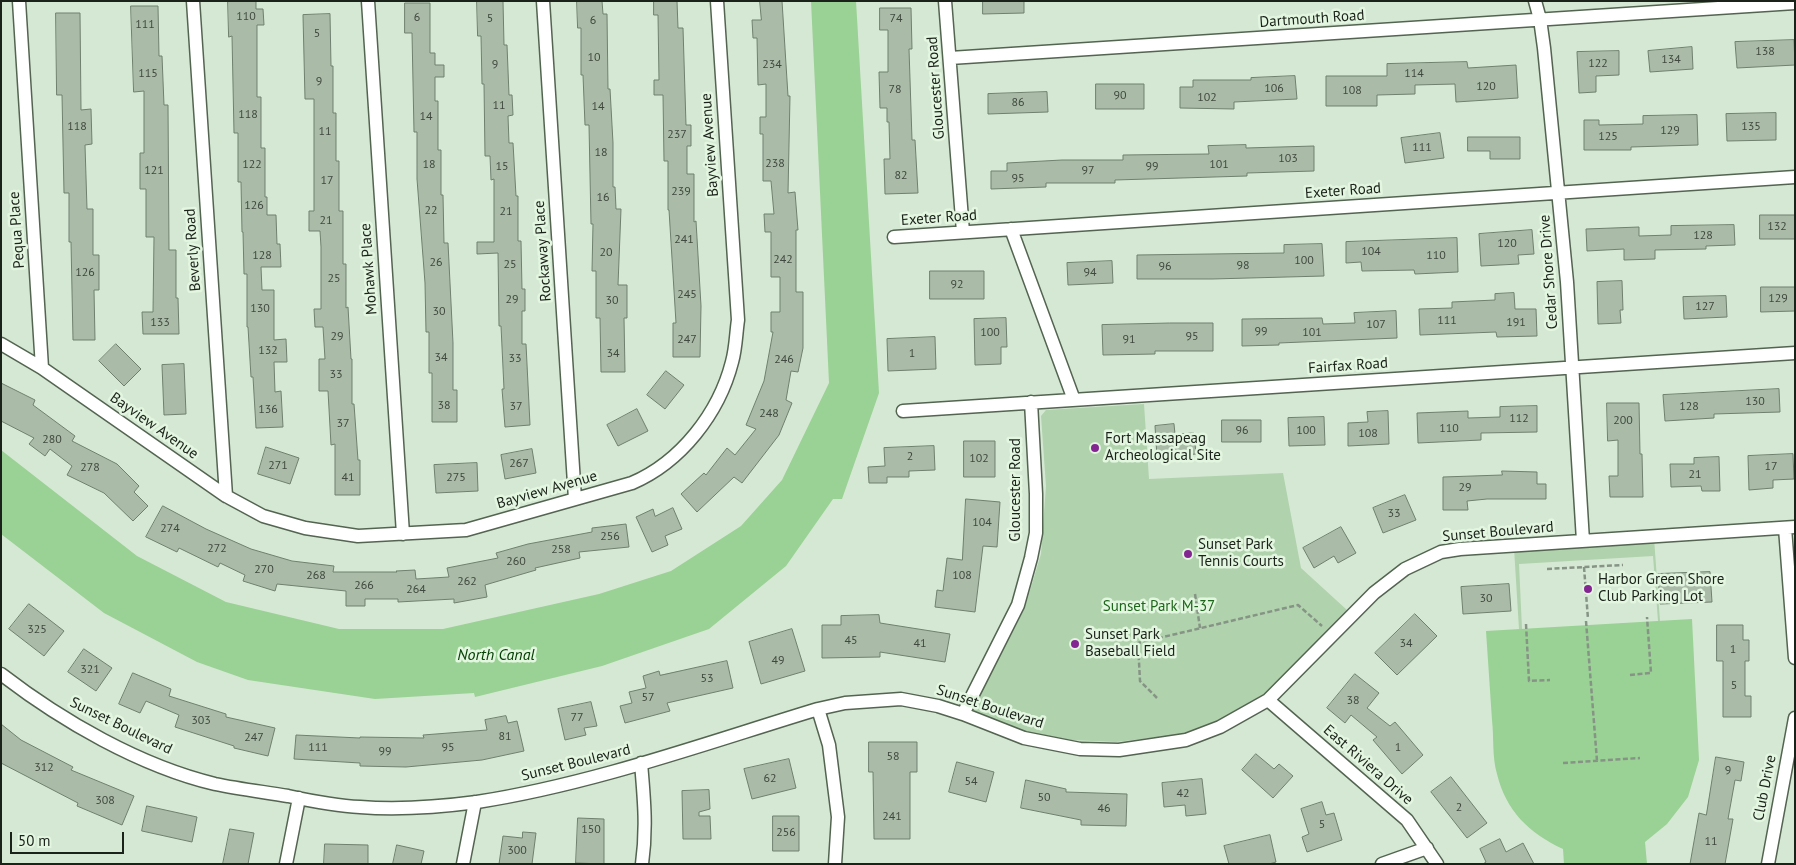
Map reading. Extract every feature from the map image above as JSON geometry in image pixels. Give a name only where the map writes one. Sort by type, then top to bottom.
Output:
[{"type":"street","name":"Pequa Place","points":[[20,1],[42,368]]},
{"type":"street","name":"Beverly Road","points":[[193,1],[226,496]]},
{"type":"street","name":"Mohawk Place","points":[[368,1],[403,534]]},
{"type":"street","name":"Rockaway Place","points":[[543,1],[575,499]]},
{"type":"street","name":"Bayview Avenue","points":[[1,344],[42,368],[226,496],[263,516],[305,528],[358,536],[466,530],[632,483],[643,478],[670,460],[693,438],[722,392],[732,361],[738,320],[717,1]]},
{"type":"street","name":"Gloucester Road","points":[[945,1],[963,232]]},
{"type":"street","name":"Cedar Shore Drive","points":[[1535,1],[1540,18],[1567,282],[1583,541]]},
{"type":"street","name":"Dartmouth Road","points":[[950,58],[1503,23],[1540,18],[1795,3]]},
{"type":"street","name":"Exeter Road","points":[[894,237],[1795,177]]},
{"type":"street","points":[[1011,229],[1074,400]]},
{"type":"street","name":"Fairfax Road","points":[[903,411],[1795,352]]},
{"type":"street","name":"Gloucester Road","points":[[963,714],[1018,605],[1031,558],[1036,533],[1036,494],[1031,402]]},
{"type":"street","points":[[1790,527],[1795,658]]},
{"type":"street","name":"Sunset Boulevard","points":[[1,674],[31,697],[85,730],[160,766],[214,784],[360,807],[424,807],[475,802],[540,790],[641,763],[818,709],[845,703],[901,699],[938,706],[1024,738],[1080,749],[1119,750],[1186,740],[1220,727],[1268,700],[1332,634],[1390,579],[1405,569],[1441,552],[1460,549],[1790,527]]},
{"type":"street","name":"East Riviera Drive","points":[[1268,700],[1407,820],[1437,864]]},
{"type":"street","points":[[818,709],[830,745],[838,817],[835,864]]},
{"type":"street","name":"Club Drive","points":[[1768,864],[1795,718]]},
{"type":"street","points":[[641,763],[645,817],[642,864]]},
{"type":"street","points":[[286,864],[299,798]]},
{"type":"street","points":[[463,864],[475,802]]},
{"type":"street","points":[[1382,864],[1427,848]]},
{"type":"path","points":[[1547,569],[1623,565]]},
{"type":"path","points":[[1584,567],[1598,761]]},
{"type":"path","points":[[1195,594],[1200,628]]},
{"type":"path","points":[[1157,698],[1140,681],[1138,643],[1298,605],[1332,634]]},
{"type":"path","points":[[1630,675],[1651,673],[1647,617]]},
{"type":"path","points":[[1526,624],[1529,681],[1550,680]]},
{"type":"path","points":[[1563,763],[1640,758]]},
{"type":"green space","name":"Sunset Park M-37","points":[[1144,404],[1149,479],[1283,473],[1301,568],[1347,610],[1266,693],[1221,719],[1183,734],[1116,742],[1071,740],[1022,731],[972,711],[1025,607],[1041,554],[1046,486],[1041,416],[1046,410]]},
{"type":"green space","points":[[1654,538],[1660,621],[1658,621],[1653,556],[1519,564],[1522,629],[1519,629],[1514,548]]},
{"type":"water","name":"North Canal","points":[[811,1],[856,1],[879,393],[842,499],[833,499],[786,566],[709,629],[602,666],[475,697],[474,693],[375,699],[248,680],[197,662],[104,613],[1,534],[1,450],[137,556],[226,602],[339,629],[443,629],[599,594],[671,571],[741,526],[782,480],[829,383]]},
{"type":"water","points":[[1692,619],[1699,760],[1688,797],[1667,824],[1645,842],[1647,864],[1564,864],[1563,849],[1540,836],[1521,819],[1506,799],[1501,787],[1494,761],[1486,631]]},
{"type":"building","points":[[228,1],[256,1],[256,9],[263,9],[264,25],[257,25],[257,97],[261,97],[261,148],[265,148],[267,215],[276,215],[277,244],[280,244],[281,267],[261,267],[262,290],[274,290],[274,340],[286,339],[287,362],[274,362],[275,392],[281,391],[283,427],[256,428],[253,377],[251,377],[247,327],[247,274],[244,274],[241,182],[238,182],[238,133],[234,133],[232,36],[229,37]]},
{"type":"building","points":[[477,1],[503,1],[504,45],[507,45],[509,95],[512,95],[513,115],[508,116],[509,143],[513,143],[516,196],[518,196],[518,241],[521,241],[522,289],[525,289],[525,311],[522,311],[522,344],[526,344],[530,425],[505,427],[501,326],[499,326],[498,253],[477,254],[477,242],[494,242],[494,179],[491,180],[490,156],[485,156],[484,84],[482,84],[481,36],[478,36]]},
{"type":"building","points":[[577,1],[602,1],[603,14],[607,14],[608,89],[610,89],[613,143],[613,187],[615,187],[616,209],[621,209],[618,285],[627,285],[627,318],[624,318],[625,372],[601,372],[600,318],[596,318],[596,271],[592,271],[593,224],[591,224],[589,125],[585,125],[583,75],[581,75],[581,28],[578,28]]},
{"type":"building","points":[[654,1],[677,1],[678,28],[683,28],[686,125],[691,125],[691,146],[687,146],[687,174],[694,174],[694,222],[696,221],[701,306],[700,357],[673,357],[673,323],[676,323],[668,210],[668,161],[664,161],[663,95],[654,95],[654,80],[659,80],[658,15],[654,15]]},
{"type":"building","points":[[760,1],[782,1],[788,96],[790,96],[788,193],[795,192],[798,230],[796,230],[796,292],[803,292],[803,348],[798,372],[791,371],[786,400],[792,403],[779,435],[742,483],[734,477],[697,512],[681,494],[704,473],[706,475],[727,448],[735,455],[756,429],[746,425],[764,381],[773,332],[771,332],[771,312],[780,312],[780,277],[771,277],[771,232],[765,232],[764,214],[774,214],[771,181],[763,181],[763,134],[760,134],[760,117],[766,117],[766,84],[758,85],[757,38],[753,38],[752,20],[761,20]]},
{"type":"building","points":[[983,1],[1024,1],[1024,13],[983,14]]},
{"type":"building","points":[[405,3],[430,3],[430,53],[435,53],[435,65],[444,65],[444,77],[435,77],[435,101],[438,101],[438,150],[441,150],[444,243],[448,243],[453,343],[453,390],[457,390],[457,422],[432,422],[432,373],[429,373],[429,332],[426,332],[425,283],[417,179],[417,132],[414,132],[412,33],[405,33]]},
{"type":"building","points":[[131,6],[158,6],[159,56],[162,56],[164,105],[168,105],[169,250],[176,250],[176,298],[178,298],[179,334],[143,334],[142,312],[153,312],[154,237],[146,237],[146,189],[140,189],[140,153],[144,153],[144,91],[134,92]]},
{"type":"building","points":[[880,8],[911,8],[912,49],[909,49],[912,140],[915,140],[918,193],[885,194],[884,159],[890,159],[889,122],[887,122],[887,108],[880,108],[879,72],[888,72],[888,30],[880,30]]},
{"type":"building","points":[[56,13],[80,13],[81,110],[91,109],[92,144],[85,145],[87,209],[93,209],[93,255],[99,255],[99,290],[94,290],[95,340],[73,340],[69,193],[64,193],[62,95],[57,95]]},
{"type":"building","points":[[330,14],[333,113],[336,113],[336,161],[339,161],[339,211],[343,211],[343,264],[346,264],[346,308],[348,307],[352,359],[352,404],[354,404],[358,460],[360,460],[360,495],[335,495],[335,444],[331,445],[328,391],[319,391],[319,359],[325,359],[323,327],[315,327],[314,309],[321,309],[320,231],[309,231],[309,211],[314,211],[314,99],[305,99],[303,15]]},
{"type":"building","points":[[1794,40],[1795,65],[1737,68],[1735,42]]},
{"type":"building","points":[[1692,47],[1693,69],[1650,72],[1648,51]]},
{"type":"building","points":[[1619,51],[1619,75],[1596,76],[1596,92],[1579,93],[1577,52]]},
{"type":"building","points":[[1467,62],[1468,68],[1516,65],[1518,98],[1456,102],[1455,84],[1415,85],[1415,94],[1377,95],[1377,106],[1326,106],[1326,76],[1387,76],[1387,64]]},
{"type":"building","points":[[1295,76],[1297,99],[1234,102],[1234,109],[1180,108],[1180,87],[1193,87],[1193,80],[1251,80],[1251,78]]},
{"type":"building","points":[[1096,84],[1144,84],[1144,109],[1096,109]]},
{"type":"building","points":[[1047,92],[1048,112],[988,114],[988,94]]},
{"type":"building","points":[[1776,113],[1776,140],[1727,141],[1726,114]]},
{"type":"building","points":[[1697,115],[1698,145],[1631,147],[1631,150],[1584,150],[1584,120],[1599,120],[1599,125],[1643,124],[1643,116]]},
{"type":"building","points":[[1440,133],[1444,158],[1405,163],[1401,138]]},
{"type":"building","points":[[1468,137],[1520,137],[1520,159],[1490,159],[1490,151],[1468,151]]},
{"type":"building","points":[[1246,145],[1246,148],[1314,146],[1314,171],[1247,173],[1247,176],[1115,180],[1115,183],[1046,183],[1046,187],[991,189],[991,171],[1007,171],[1007,163],[1062,160],[1123,160],[1123,155],[1209,154],[1208,146]]},
{"type":"building","points":[[1760,215],[1795,215],[1795,239],[1760,239]]},
{"type":"building","points":[[1734,225],[1735,245],[1706,246],[1706,249],[1655,250],[1655,259],[1624,260],[1624,249],[1587,251],[1586,229],[1639,227],[1639,236],[1671,235],[1671,226]]},
{"type":"building","points":[[1532,230],[1534,254],[1518,255],[1519,264],[1481,266],[1479,234]]},
{"type":"building","points":[[1457,238],[1458,272],[1415,274],[1414,270],[1362,271],[1361,262],[1346,263],[1346,242]]},
{"type":"building","points":[[1322,244],[1324,276],[1137,279],[1137,255],[1284,253],[1284,245]]},
{"type":"building","points":[[1112,261],[1113,283],[1068,285],[1067,263]]},
{"type":"building","points":[[930,271],[984,271],[984,299],[930,299]]},
{"type":"building","points":[[1622,281],[1623,310],[1620,310],[1621,323],[1598,324],[1597,282]]},
{"type":"building","points":[[1761,287],[1795,287],[1795,311],[1761,312]]},
{"type":"building","points":[[1514,293],[1515,309],[1536,309],[1537,336],[1497,337],[1496,332],[1420,335],[1419,309],[1452,308],[1452,302],[1495,300],[1495,294]]},
{"type":"building","points":[[1726,296],[1727,317],[1684,319],[1683,297]]},
{"type":"building","points":[[1396,311],[1397,338],[1242,346],[1242,319],[1322,318],[1323,324],[1355,323],[1354,313]]},
{"type":"building","points":[[1006,318],[1007,347],[1001,347],[1001,364],[975,365],[974,319]]},
{"type":"building","points":[[1213,323],[1213,351],[1155,351],[1155,354],[1103,355],[1102,325]]},
{"type":"building","points":[[935,337],[936,369],[888,371],[887,339]]},
{"type":"building","points":[[116,344],[141,369],[124,386],[99,361]]},
{"type":"building","points":[[184,364],[186,414],[164,415],[162,365]]},
{"type":"building","points":[[666,371],[684,385],[665,409],[647,395]]},
{"type":"building","points":[[1,383],[35,400],[33,405],[75,436],[72,441],[117,464],[139,486],[134,492],[148,506],[133,521],[104,493],[67,475],[72,466],[50,449],[45,456],[29,444],[34,438],[1,421]]},
{"type":"building","points":[[1779,389],[1780,412],[1714,414],[1714,418],[1665,421],[1663,395]]},
{"type":"building","points":[[1607,403],[1639,403],[1643,497],[1610,497],[1609,476],[1618,476],[1618,440],[1608,441]]},
{"type":"building","points":[[1537,406],[1537,432],[1481,433],[1481,440],[1418,443],[1417,413],[1468,411],[1468,418],[1500,417],[1500,407]]},
{"type":"building","points":[[637,409],[648,431],[618,446],[607,425]]},
{"type":"building","points":[[1388,411],[1389,444],[1348,446],[1348,423],[1368,422],[1367,412]]},
{"type":"building","points":[[1324,417],[1325,445],[1289,446],[1288,418]]},
{"type":"building","points":[[1222,420],[1261,420],[1261,442],[1222,442]]},
{"type":"building","points":[[1174,424],[1175,434],[1194,433],[1196,454],[1157,457],[1155,426]]},
{"type":"building","points":[[964,441],[995,441],[995,477],[964,477]]},
{"type":"building","points":[[934,446],[935,470],[909,471],[909,477],[887,477],[887,483],[869,483],[868,467],[885,466],[884,448]]},
{"type":"building","points":[[266,447],[299,458],[290,484],[258,474]]},
{"type":"building","points":[[532,449],[536,473],[505,479],[501,455]]},
{"type":"building","points":[[1793,454],[1794,479],[1773,480],[1773,488],[1749,490],[1748,456]]},
{"type":"building","points":[[1719,457],[1720,491],[1702,491],[1701,486],[1671,487],[1670,464],[1694,464],[1694,458]]},
{"type":"building","points":[[477,463],[478,491],[436,493],[434,465]]},
{"type":"building","points":[[1502,471],[1537,472],[1537,484],[1546,484],[1546,499],[1467,501],[1468,510],[1443,510],[1443,477],[1502,475]]},
{"type":"building","points":[[1405,495],[1416,520],[1383,533],[1373,508]]},
{"type":"building","points":[[966,499],[1000,502],[997,547],[983,546],[975,612],[935,607],[937,590],[943,591],[947,558],[962,560]]},
{"type":"building","points":[[163,506],[206,529],[251,549],[292,561],[334,566],[333,572],[397,572],[415,570],[416,579],[449,577],[447,568],[498,558],[496,553],[528,544],[592,532],[592,528],[626,524],[629,547],[579,552],[580,558],[535,568],[536,570],[485,585],[487,597],[454,603],[454,599],[398,602],[398,599],[365,599],[365,606],[346,606],[346,591],[277,584],[275,591],[243,581],[245,575],[220,563],[218,567],[179,548],[177,552],[146,537]]},
{"type":"building","points":[[673,508],[682,529],[665,536],[668,545],[652,552],[636,517],[653,509],[655,516]]},
{"type":"building","points":[[1341,527],[1356,553],[1338,563],[1334,556],[1314,568],[1303,548]]},
{"type":"building","points":[[1710,572],[1712,602],[1660,604],[1658,574]]},
{"type":"building","points":[[1509,584],[1511,611],[1463,614],[1461,587]]},
{"type":"building","points":[[29,604],[64,631],[44,656],[9,629]]},
{"type":"building","points":[[1415,614],[1437,636],[1397,675],[1375,653]]},
{"type":"building","points":[[879,615],[880,623],[950,634],[945,662],[880,652],[880,657],[822,658],[822,625],[841,625],[841,616]]},
{"type":"building","points":[[1717,625],[1743,625],[1743,640],[1749,640],[1749,661],[1745,661],[1745,696],[1751,696],[1751,717],[1723,717],[1723,661],[1717,661]]},
{"type":"building","points":[[792,629],[805,671],[761,684],[749,642]]},
{"type":"building","points":[[84,649],[112,668],[96,691],[68,672]]},
{"type":"building","points":[[727,661],[733,688],[667,703],[670,711],[625,723],[620,706],[632,703],[629,692],[646,688],[643,676],[659,671],[660,675]]},
{"type":"building","points":[[133,673],[171,689],[169,696],[226,714],[226,717],[275,728],[268,756],[234,748],[234,746],[175,727],[179,715],[146,701],[140,713],[119,704]]},
{"type":"building","points":[[1355,674],[1379,693],[1367,708],[1390,726],[1395,722],[1423,755],[1402,774],[1373,740],[1377,737],[1351,715],[1345,723],[1327,708]]},
{"type":"building","points":[[591,702],[597,726],[584,728],[586,735],[565,740],[558,709]]},
{"type":"building","points":[[506,716],[508,723],[517,721],[524,751],[482,760],[406,767],[360,766],[360,763],[294,759],[296,735],[424,738],[423,735],[487,730],[485,720]]},
{"type":"building","points":[[1,724],[21,740],[73,767],[71,770],[134,796],[122,825],[77,806],[78,803],[1,763]]},
{"type":"building","points":[[869,742],[917,742],[917,772],[910,772],[910,839],[874,839],[873,772],[869,772]]},
{"type":"building","points":[[1256,754],[1274,769],[1279,764],[1293,776],[1273,798],[1242,770]]},
{"type":"building","points":[[1716,757],[1744,762],[1741,781],[1735,780],[1728,819],[1733,819],[1725,864],[1690,864],[1699,813],[1706,815]]},
{"type":"building","points":[[789,759],[796,788],[752,799],[744,769]]},
{"type":"building","points":[[957,762],[994,772],[986,802],[949,792]]},
{"type":"building","points":[[1451,777],[1487,823],[1467,838],[1431,792]]},
{"type":"building","points":[[1202,779],[1206,814],[1186,816],[1185,805],[1164,807],[1162,783]]},
{"type":"building","points":[[1026,780],[1066,789],[1066,792],[1127,794],[1126,826],[1081,825],[1081,820],[1021,808]]},
{"type":"building","points":[[709,790],[710,809],[699,812],[699,816],[710,816],[711,839],[683,839],[682,791]]},
{"type":"building","points":[[1322,802],[1326,815],[1334,813],[1342,840],[1307,852],[1302,837],[1309,834],[1301,809]]},
{"type":"building","points":[[147,806],[197,817],[192,842],[142,831]]},
{"type":"building","points":[[773,816],[799,816],[799,851],[773,851]]},
{"type":"building","points":[[578,818],[604,819],[604,864],[576,863]]},
{"type":"building","points":[[230,829],[254,833],[248,864],[223,864]]},
{"type":"building","points":[[523,832],[536,833],[532,864],[499,864],[503,836],[522,838]]},
{"type":"building","points":[[1270,835],[1276,862],[1269,864],[1229,864],[1224,846]]},
{"type":"building","points":[[1500,839],[1506,852],[1523,843],[1534,864],[1483,864],[1486,862],[1480,849]]},
{"type":"building","points":[[325,844],[368,845],[368,864],[324,864]]},
{"type":"building","points":[[397,845],[424,851],[421,864],[393,864]]},
{"type":"place","name":"Fort Massapeag Archeological Site","points":[[1095,448]]},
{"type":"place","name":"Sunset Park Tennis Courts","points":[[1188,554]]},
{"type":"place","name":"Harbor Green Shore Club Parking Lot","points":[[1588,589]]},
{"type":"place","name":"Sunset Park Baseball Field","points":[[1075,644]]}]
